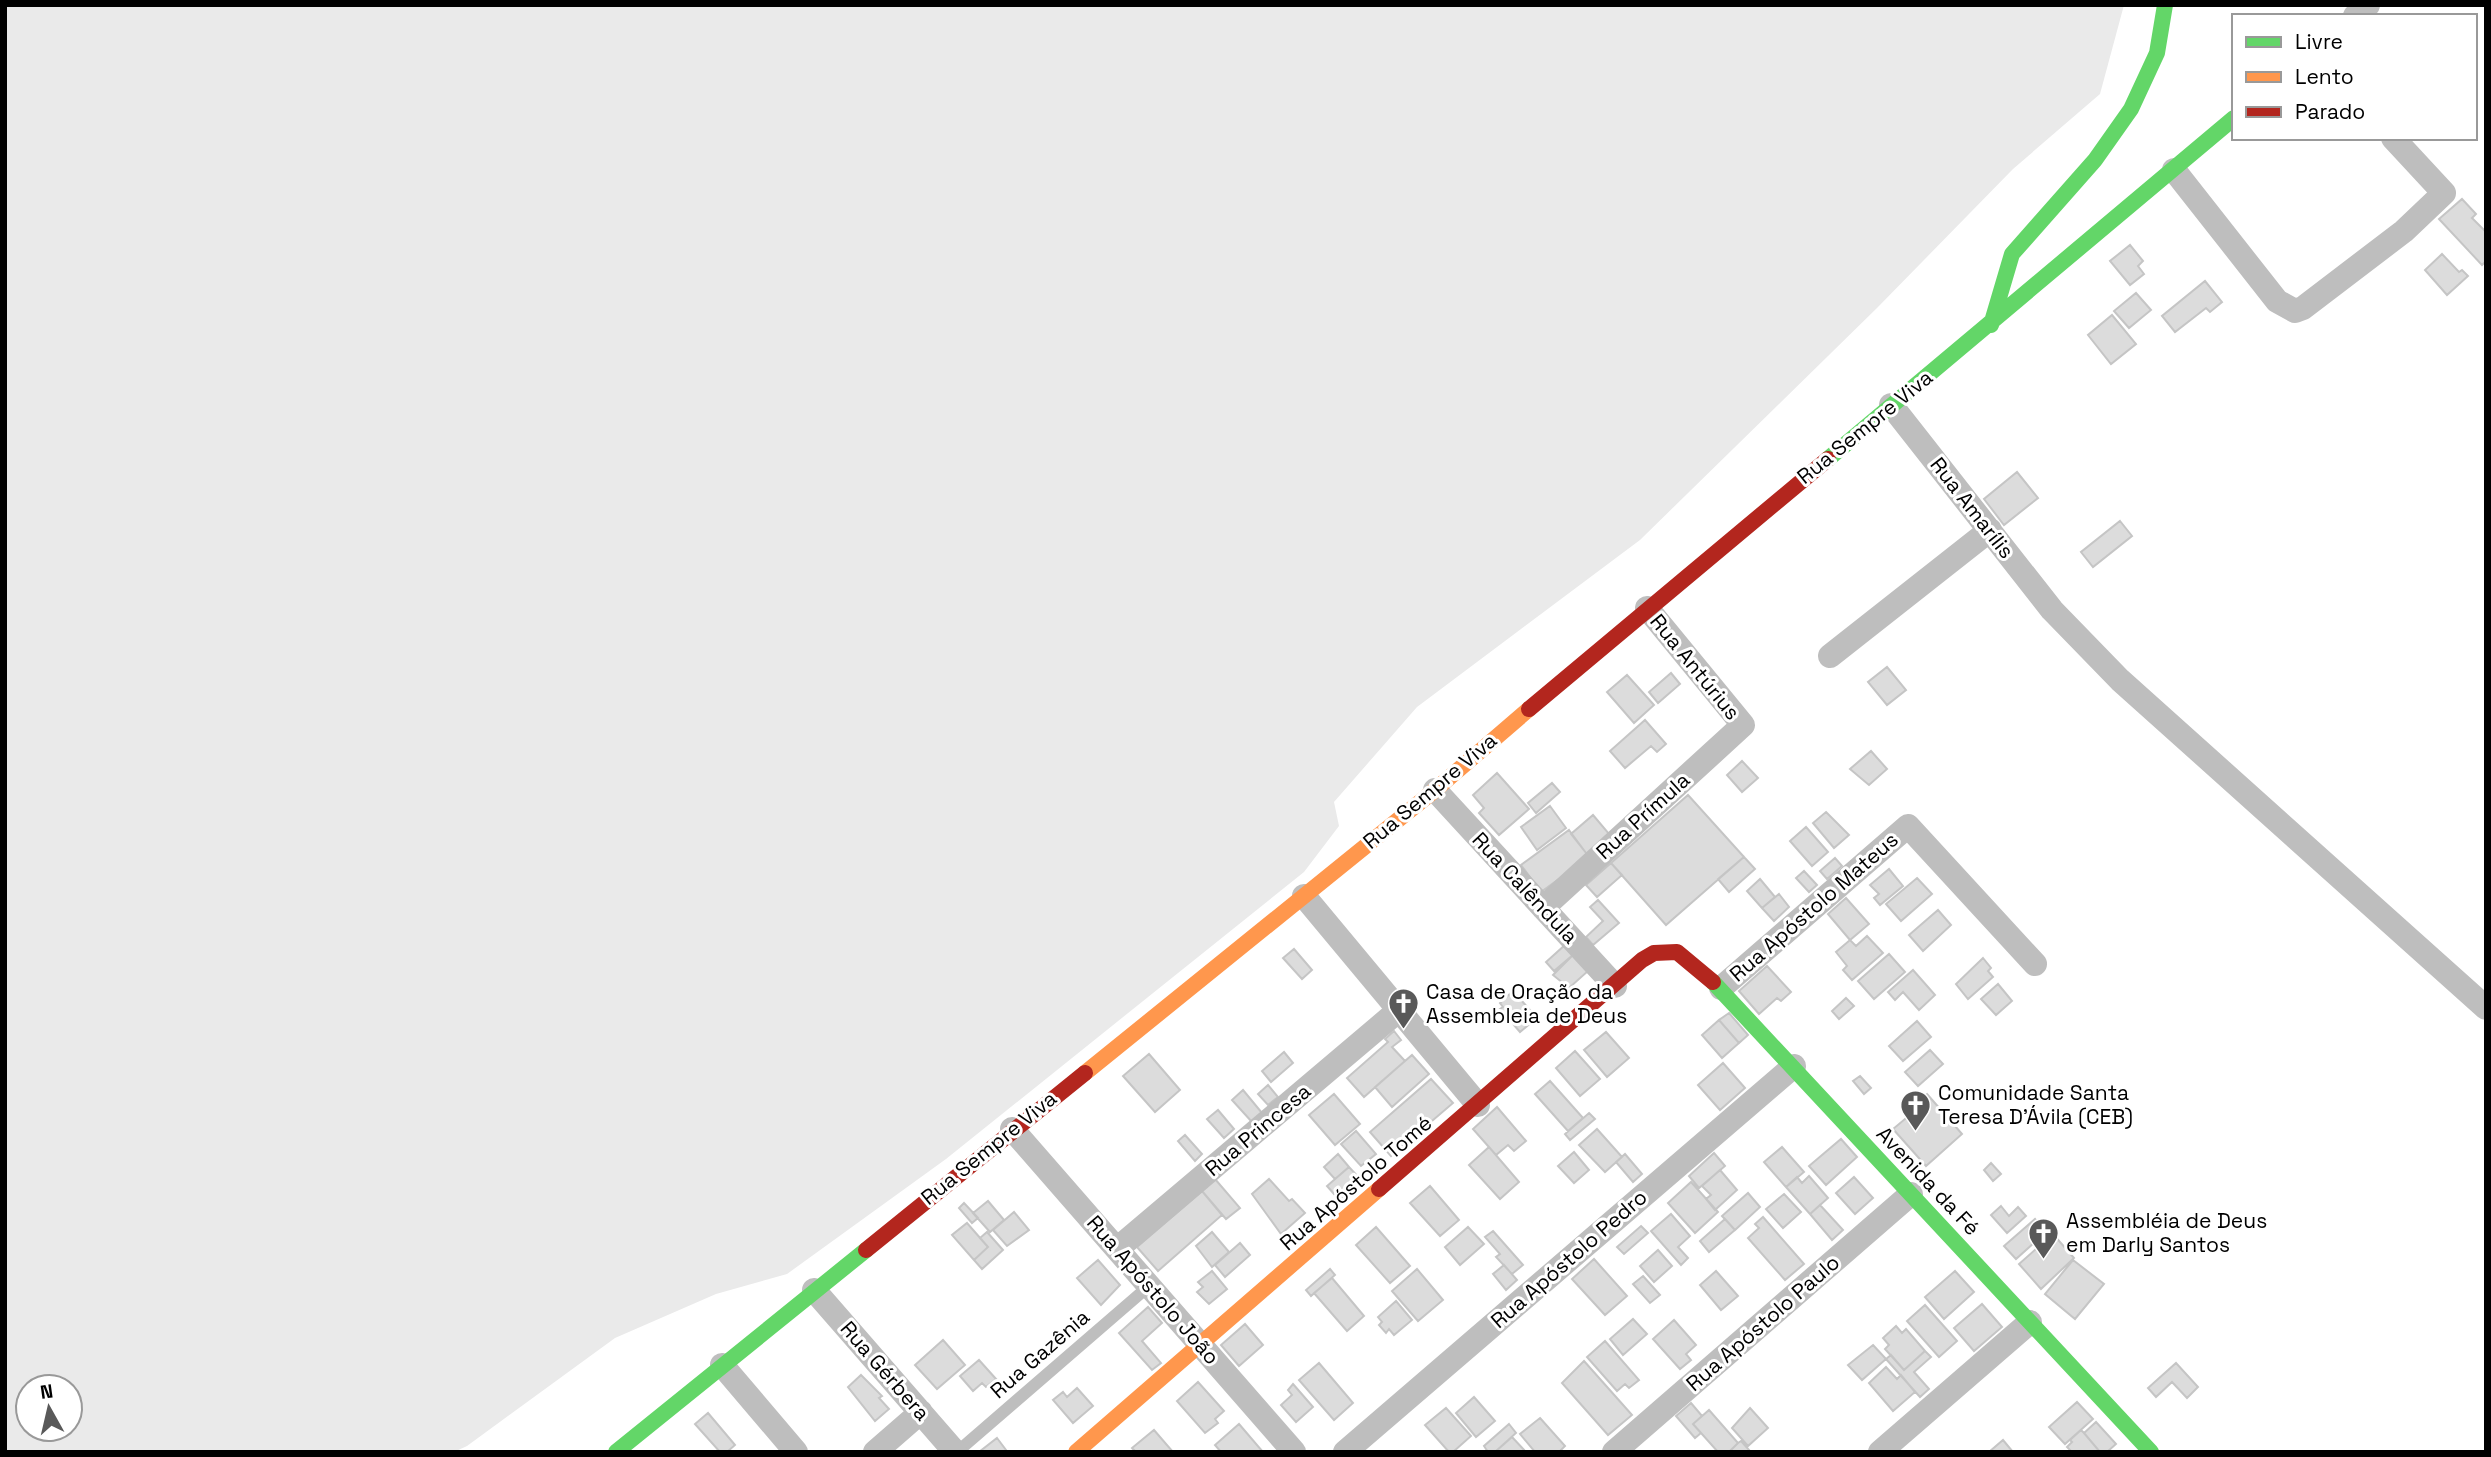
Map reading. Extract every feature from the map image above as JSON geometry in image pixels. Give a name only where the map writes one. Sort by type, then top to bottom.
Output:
[{"type":"street","points":[[1992,325],[2003,277],[2012,254],[2119,130],[2140,93],[2157,52],[2165,5]]},
{"type":"street","name":"Rua Sempre Viva","points":[[627,1448],[814,1290],[1435,790],[1647,608],[1891,405],[1992,325],[2232,120]]},
{"type":"street","points":[[2174,170],[2277,301],[2295,311],[2303,308],[2404,231],[2445,193],[2395,140]]},
{"type":"street","name":"Rua Amarílis","points":[[1891,405],[2053,610],[2120,680],[2486,1008]]},
{"type":"street","points":[[1830,656],[1990,530]]},
{"type":"street","name":"Rua Antúrius","points":[[1647,608],[1743,725]]},
{"type":"street","name":"Rua Prímula","points":[[1543,908],[1743,725]]},
{"type":"street","name":"Rua Calêndula","points":[[1435,790],[1615,986]]},
{"type":"street","name":"Rua Apóstolo Mateus","points":[[1721,988],[1908,826],[2035,964]]},
{"type":"street","points":[[1304,896],[1478,1105]]},
{"type":"street","name":"Avenida da Fé","points":[[1666,952],[1677,952],[1691,960],[1721,988],[2151,1452]]},
{"type":"street","name":"Rua Apóstolo Tomé","points":[[1076,1452],[1642,960],[1654,953],[1666,952]]},
{"type":"street","name":"Rua Princesa","points":[[1117,1249],[1399,1010]]},
{"type":"street","name":"Rua Apóstolo Pedro","points":[[1345,1452],[1794,1066]]},
{"type":"street","name":"Rua Apóstolo João","points":[[1012,1129],[1294,1452]]},
{"type":"street","name":"Rua Apóstolo Paulo","points":[[1614,1452],[1912,1194]]},
{"type":"street","name":"Rua Gérbera","points":[[814,1290],[956,1452]]},
{"type":"street","points":[[1880,1452],[2030,1322]]},
{"type":"street","points":[[722,1365],[796,1452]]},
{"type":"street","points":[[875,1452],[921,1412]]},
{"type":"lane","name":"Rua Gazênia","points":[[956,1452],[1149,1286]]},
{"type":"shaded area","points":[[5,5],[2124,5],[2100,94],[2013,169],[1878,307],[1640,540],[1417,707],[1334,802],[1339,826],[1304,872],[946,1159],[787,1274],[716,1294],[615,1338],[467,1446],[454,1452],[5,1452]]},
{"type":"building","points":[[2462,199],[2476,214],[2472,218],[2486,232],[2486,261],[2482,265],[2439,219]]},
{"type":"building","points":[[2130,245],[2143,261],[2138,266],[2144,274],[2130,285],[2110,261]]},
{"type":"building","points":[[2442,254],[2459,272],[2462,270],[2468,276],[2447,295],[2425,270]]},
{"type":"building","points":[[2205,281],[2222,302],[2210,312],[2206,308],[2175,332],[2162,316]]},
{"type":"building","points":[[2136,293],[2151,310],[2129,328],[2114,311]]},
{"type":"building","points":[[2112,315],[2136,344],[2111,364],[2088,335]]},
{"type":"building","points":[[2017,472],[2038,498],[2004,525],[1984,499]]},
{"type":"building","points":[[2120,521],[2132,536],[2093,567],[2081,552]]},
{"type":"building","points":[[1887,667],[1906,690],[1887,705],[1868,682]]},
{"type":"building","points":[[1671,673],[1680,684],[1658,703],[1649,692]]},
{"type":"building","points":[[1627,675],[1654,705],[1634,723],[1607,692]]},
{"type":"building","points":[[1645,720],[1666,744],[1657,752],[1651,746],[1625,768],[1610,751]]},
{"type":"building","points":[[1871,751],[1887,769],[1869,785],[1850,769]]},
{"type":"building","points":[[1742,761],[1758,778],[1742,792],[1727,775]]},
{"type":"building","points":[[1497,773],[1529,809],[1499,835],[1479,813],[1484,808],[1473,795]]},
{"type":"building","points":[[1552,783],[1560,792],[1536,813],[1528,803]]},
{"type":"building","points":[[1688,795],[1744,857],[1666,925],[1611,863]]},
{"type":"building","points":[[1550,806],[1566,828],[1537,850],[1521,827]]},
{"type":"building","points":[[1826,812],[1849,835],[1834,848],[1813,823]]},
{"type":"building","points":[[1593,815],[1610,835],[1587,854],[1571,834]]},
{"type":"building","points":[[1806,827],[1828,852],[1812,866],[1790,841]]},
{"type":"building","points":[[1569,830],[1589,857],[1541,892],[1521,865]]},
{"type":"building","points":[[1744,857],[1755,869],[1729,892],[1718,879]]},
{"type":"building","points":[[1835,858],[1842,866],[1827,879],[1820,871]]},
{"type":"building","points":[[1611,863],[1622,875],[1597,897],[1586,885]]},
{"type":"building","points":[[1889,869],[1903,886],[1880,905],[1874,898],[1879,894],[1870,885]]},
{"type":"building","points":[[1804,871],[1817,885],[1809,892],[1796,878]]},
{"type":"building","points":[[1917,878],[1932,894],[1901,921],[1886,904]]},
{"type":"building","points":[[1760,879],[1775,897],[1762,908],[1747,891]]},
{"type":"building","points":[[1779,894],[1789,907],[1774,921],[1762,908]]},
{"type":"building","points":[[1846,898],[1869,924],[1850,940],[1828,914]]},
{"type":"building","points":[[1598,900],[1619,923],[1593,945],[1586,937],[1603,921],[1590,907]]},
{"type":"building","points":[[1938,910],[1951,925],[1923,951],[1909,935]]},
{"type":"building","points":[[1867,936],[1883,953],[1852,980],[1843,970],[1847,966],[1836,952],[1850,940],[1856,946]]},
{"type":"building","points":[[1565,945],[1574,954],[1554,971],[1546,962]]},
{"type":"building","points":[[1294,949],[1312,970],[1302,979],[1283,958]]},
{"type":"building","points":[[1574,954],[1588,971],[1569,988],[1553,975]]},
{"type":"building","points":[[1889,954],[1905,972],[1874,999],[1858,981]]},
{"type":"building","points":[[1983,958],[1991,968],[1988,971],[1993,977],[1968,999],[1956,984]]},
{"type":"building","points":[[1767,966],[1791,992],[1781,1001],[1777,998],[1759,1014],[1739,991]]},
{"type":"building","points":[[1913,970],[1935,995],[1919,1010],[1903,992],[1895,1000],[1888,992]]},
{"type":"building","points":[[1998,984],[2012,1001],[1996,1015],[1981,999]]},
{"type":"building","points":[[1513,991],[1537,1018],[1520,1032],[1500,1009],[1503,1007],[1500,1003]]},
{"type":"building","points":[[1846,998],[1854,1006],[1839,1019],[1832,1011]]},
{"type":"building","points":[[1729,1013],[1748,1035],[1739,1043],[1719,1020]]},
{"type":"building","points":[[1719,1020],[1739,1043],[1722,1058],[1702,1035]]},
{"type":"building","points":[[1917,1021],[1931,1037],[1903,1061],[1889,1046]]},
{"type":"building","points":[[1394,1031],[1401,1040],[1392,1047],[1405,1061],[1364,1097],[1347,1078],[1388,1042],[1385,1039]]},
{"type":"building","points":[[1606,1032],[1629,1058],[1607,1077],[1584,1050]]},
{"type":"building","points":[[1930,1050],[1943,1064],[1918,1086],[1905,1072]]},
{"type":"building","points":[[1575,1051],[1600,1079],[1580,1096],[1556,1068]]},
{"type":"building","points":[[1284,1052],[1293,1063],[1271,1082],[1262,1071]]},
{"type":"building","points":[[1149,1054],[1180,1090],[1155,1112],[1123,1076]]},
{"type":"building","points":[[1412,1055],[1429,1074],[1392,1107],[1375,1087]]},
{"type":"building","points":[[1723,1063],[1745,1088],[1720,1110],[1698,1085]]},
{"type":"building","points":[[1860,1076],[1871,1088],[1864,1094],[1853,1081]]},
{"type":"building","points":[[1431,1079],[1453,1103],[1391,1156],[1370,1132]]},
{"type":"building","points":[[1550,1081],[1583,1118],[1568,1131],[1535,1094]]},
{"type":"building","points":[[1268,1085],[1278,1097],[1268,1105],[1258,1094]]},
{"type":"building","points":[[1243,1090],[1262,1113],[1252,1122],[1232,1100]]},
{"type":"building","points":[[1334,1094],[1360,1124],[1335,1145],[1309,1115]]},
{"type":"building","points":[[1927,1094],[1962,1134],[1926,1166],[1893,1129],[1923,1104],[1919,1100]]},
{"type":"building","points":[[1497,1107],[1526,1141],[1514,1151],[1508,1145],[1496,1155],[1473,1129]]},
{"type":"building","points":[[1218,1110],[1234,1129],[1224,1138],[1207,1119]]},
{"type":"building","points":[[1589,1113],[1595,1119],[1570,1140],[1565,1134]]},
{"type":"building","points":[[1597,1129],[1622,1157],[1605,1172],[1579,1145]]},
{"type":"building","points":[[1356,1131],[1376,1154],[1361,1166],[1341,1144]]},
{"type":"building","points":[[1185,1135],[1202,1154],[1195,1161],[1178,1141]]},
{"type":"building","points":[[1841,1139],[1857,1157],[1826,1185],[1809,1166]]},
{"type":"building","points":[[1489,1147],[1519,1182],[1500,1199],[1469,1165]]},
{"type":"building","points":[[1782,1147],[1804,1172],[1786,1187],[1764,1162]]},
{"type":"building","points":[[1574,1152],[1589,1170],[1574,1183],[1558,1166]]},
{"type":"building","points":[[1714,1153],[1725,1166],[1699,1188],[1689,1176]]},
{"type":"building","points":[[1338,1154],[1349,1167],[1335,1179],[1324,1167]]},
{"type":"building","points":[[1625,1154],[1642,1174],[1633,1182],[1616,1162]]},
{"type":"building","points":[[1991,1163],[2001,1174],[1993,1181],[1984,1170]]},
{"type":"building","points":[[1349,1167],[1362,1181],[1341,1202],[1327,1186]]},
{"type":"building","points":[[1720,1170],[1737,1190],[1715,1210],[1706,1199],[1711,1195],[1702,1186]]},
{"type":"building","points":[[1809,1176],[1828,1198],[1810,1214],[1786,1187],[1797,1177],[1802,1183]]},
{"type":"building","points":[[1854,1177],[1873,1198],[1855,1214],[1836,1193]]},
{"type":"building","points":[[1215,1179],[1240,1208],[1226,1219],[1202,1191]]},
{"type":"building","points":[[1269,1179],[1289,1201],[1292,1199],[1305,1213],[1281,1234],[1252,1194]]},
{"type":"building","points":[[1691,1182],[1718,1212],[1695,1233],[1668,1203]]},
{"type":"building","points":[[1430,1186],[1459,1220],[1440,1236],[1410,1203]]},
{"type":"building","points":[[1202,1191],[1222,1215],[1158,1271],[1137,1247]]},
{"type":"building","points":[[1748,1193],[1760,1207],[1735,1230],[1722,1216]]},
{"type":"building","points":[[1784,1194],[1801,1212],[1783,1228],[1766,1209]]},
{"type":"building","points":[[988,1201],[1004,1220],[990,1232],[973,1213]]},
{"type":"building","points":[[964,1203],[978,1218],[972,1223],[959,1208]]},
{"type":"building","points":[[1820,1205],[1843,1230],[1832,1240],[1810,1214]]},
{"type":"building","points":[[2001,1206],[2009,1216],[2018,1207],[2026,1216],[2007,1233],[1991,1215]]},
{"type":"building","points":[[1014,1212],[1029,1230],[1007,1246],[993,1230]]},
{"type":"building","points":[[1671,1214],[1690,1236],[1678,1247],[1688,1258],[1681,1265],[1651,1231]]},
{"type":"building","points":[[1763,1217],[1804,1264],[1785,1280],[1748,1238],[1759,1228],[1755,1224]]},
{"type":"building","points":[[1725,1219],[1735,1230],[1709,1252],[1700,1241]]},
{"type":"building","points":[[2035,1219],[2046,1232],[2016,1259],[2004,1246]]},
{"type":"building","points":[[967,1223],[988,1247],[974,1260],[952,1235]]},
{"type":"building","points":[[1641,1226],[1648,1233],[1624,1254],[1617,1247]]},
{"type":"building","points":[[1376,1227],[1410,1266],[1390,1283],[1356,1245]]},
{"type":"building","points":[[1468,1227],[1484,1244],[1460,1265],[1445,1247]]},
{"type":"building","points":[[1493,1231],[1523,1265],[1512,1274],[1496,1257],[1500,1254],[1485,1237]]},
{"type":"building","points":[[987,1232],[1003,1250],[982,1269],[974,1260],[988,1247],[980,1238]]},
{"type":"building","points":[[1212,1232],[1229,1252],[1212,1267],[1196,1246]]},
{"type":"building","points":[[2053,1234],[2074,1258],[2041,1289],[2019,1264]]},
{"type":"building","points":[[1240,1243],[1250,1255],[1225,1277],[1215,1265]]},
{"type":"building","points":[[1658,1250],[1672,1266],[1654,1282],[1640,1266]]},
{"type":"building","points":[[1594,1259],[1627,1296],[1605,1315],[1572,1279]]},
{"type":"building","points":[[1098,1260],[1120,1285],[1101,1305],[1077,1278]]},
{"type":"building","points":[[2073,1260],[2104,1284],[2075,1319],[2045,1294]]},
{"type":"building","points":[[1504,1265],[1517,1280],[1506,1290],[1493,1274]]},
{"type":"building","points":[[1330,1269],[1335,1275],[1311,1296],[1306,1290]]},
{"type":"building","points":[[1417,1269],[1443,1300],[1418,1321],[1392,1291]]},
{"type":"building","points":[[1212,1271],[1227,1289],[1209,1304],[1197,1292],[1203,1287],[1198,1282]]},
{"type":"building","points":[[1716,1271],[1738,1296],[1721,1310],[1700,1285]]},
{"type":"building","points":[[1955,1271],[1974,1292],[1944,1319],[1925,1297]]},
{"type":"building","points":[[1643,1276],[1660,1295],[1650,1303],[1633,1284]]},
{"type":"building","points":[[1332,1278],[1364,1316],[1347,1331],[1314,1293]]},
{"type":"building","points":[[1396,1301],[1412,1320],[1394,1335],[1389,1329],[1386,1333],[1379,1325],[1382,1322],[1378,1317]]},
{"type":"building","points":[[1982,1304],[2002,1327],[1974,1351],[1954,1328]]},
{"type":"building","points":[[1925,1305],[1957,1341],[1939,1357],[1907,1321]]},
{"type":"building","points":[[1148,1307],[1162,1323],[1142,1341],[1161,1363],[1152,1370],[1119,1333]]},
{"type":"building","points":[[1633,1319],[1647,1334],[1623,1355],[1610,1339]]},
{"type":"building","points":[[1674,1320],[1696,1345],[1686,1354],[1691,1360],[1680,1369],[1653,1339]]},
{"type":"building","points":[[1245,1324],[1263,1345],[1239,1366],[1221,1345]]},
{"type":"building","points":[[1896,1326],[1902,1333],[1906,1329],[1925,1351],[1904,1370],[1885,1349],[1889,1345],[1883,1338]]},
{"type":"building","points":[[943,1340],[965,1365],[937,1389],[915,1365]]},
{"type":"building","points":[[1605,1341],[1639,1380],[1629,1388],[1625,1384],[1617,1391],[1587,1357]]},
{"type":"building","points":[[1873,1345],[1886,1359],[1862,1380],[1848,1365]]},
{"type":"building","points":[[1925,1351],[1931,1357],[1914,1372],[1929,1389],[1920,1397],[1886,1359],[1891,1355],[1904,1370]]},
{"type":"building","points":[[979,1360],[996,1379],[986,1387],[982,1383],[973,1391],[960,1376]]},
{"type":"building","points":[[1584,1361],[1632,1415],[1608,1435],[1562,1383]]},
{"type":"building","points":[[1319,1363],[1353,1403],[1334,1420],[1299,1380]]},
{"type":"building","points":[[2176,1363],[2198,1387],[2187,1398],[2172,1382],[2156,1397],[2148,1388]]},
{"type":"building","points":[[1886,1367],[1897,1379],[1901,1375],[1915,1392],[1893,1411],[1869,1383]]},
{"type":"building","points":[[861,1375],[882,1396],[879,1398],[889,1409],[875,1421],[848,1387]]},
{"type":"building","points":[[1198,1382],[1224,1411],[1215,1419],[1218,1423],[1205,1433],[1177,1401]]},
{"type":"building","points":[[1293,1384],[1313,1407],[1296,1422],[1281,1405],[1292,1395],[1288,1390]]},
{"type":"building","points":[[1077,1388],[1093,1406],[1073,1423],[1053,1400],[1063,1392],[1067,1397]]},
{"type":"building","points":[[1474,1397],[1495,1421],[1476,1437],[1456,1413]]},
{"type":"building","points":[[2077,1402],[2093,1419],[2065,1444],[2049,1427]]},
{"type":"building","points":[[1691,1403],[1702,1416],[1693,1424],[1701,1433],[1695,1438],[1676,1416]]},
{"type":"building","points":[[1446,1408],[1471,1436],[1453,1452],[1449,1452],[1425,1425]]},
{"type":"building","points":[[1750,1408],[1768,1428],[1748,1446],[1732,1428]]},
{"type":"building","points":[[1709,1410],[1738,1443],[1729,1452],[1718,1452],[1693,1424]]},
{"type":"building","points":[[708,1413],[735,1445],[727,1452],[720,1452],[695,1424]]},
{"type":"building","points":[[1540,1418],[1565,1446],[1559,1452],[1535,1452],[1520,1434]]},
{"type":"building","points":[[2096,1422],[2116,1444],[2107,1452],[2100,1452],[2084,1433]]},
{"type":"building","points":[[1239,1424],[1263,1452],[1221,1452],[1215,1445]]},
{"type":"building","points":[[1509,1424],[1516,1433],[1495,1452],[1488,1452],[1484,1446]]},
{"type":"building","points":[[1154,1430],[1173,1452],[1136,1452],[1132,1448]]},
{"type":"building","points":[[2081,1430],[2100,1452],[2072,1452],[2067,1447],[2072,1442],[2070,1440]]},
{"type":"building","points":[[1512,1437],[1526,1452],[1495,1452]]},
{"type":"building","points":[[997,1438],[1006,1450],[979,1452]]},
{"type":"building","points":[[2003,1440],[2013,1452],[1989,1452]]},
{"type":"building","points":[[1741,1441],[1750,1451],[1729,1452],[1738,1443]]},
{"type":"traffic: fast","points":[[1991,325],[2012,254],[2095,160],[2131,109],[2157,53],[2165,5]]},
{"type":"traffic: fast","points":[[1828,459],[2232,120]]},
{"type":"traffic: fast","points":[[1713,982],[2151,1452]]},
{"type":"traffic: fast","points":[[616,1452],[866,1250]]},
{"type":"traffic: slow","points":[[1085,1073],[1435,790],[1529,709]]},
{"type":"traffic: slow","points":[[1076,1452],[1379,1189]]},
{"type":"traffic: jam","points":[[1529,709],[1828,459]]},
{"type":"traffic: jam","points":[[1379,1189],[1642,960],[1654,953],[1677,952],[1713,982]]},
{"type":"traffic: jam","points":[[866,1250],[1085,1073]]},
{"type":"place","name":"Casa de Oração da Assembleia de Deus","points":[[1403,1031]]},
{"type":"place","name":"Comunidade Santa Teresa D'Ávila (CEB)","points":[[1915,1132]]},
{"type":"place","name":"Assembléia de Deus em Darly Santos","points":[[2043,1260]]}]
